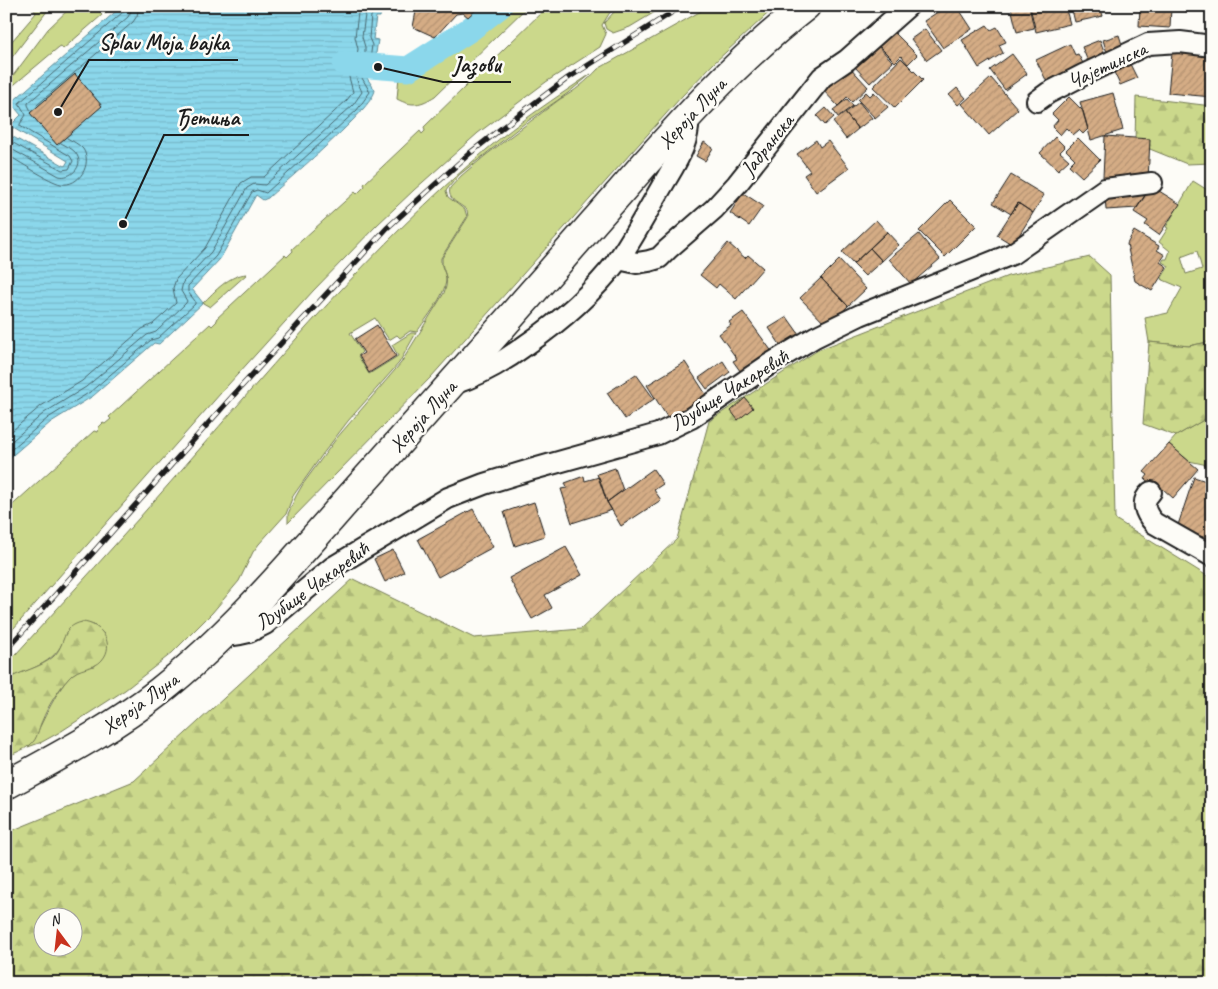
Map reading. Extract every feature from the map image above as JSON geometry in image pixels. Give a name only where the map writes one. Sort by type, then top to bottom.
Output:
[{"type":"main road","name":"Хероја Луна","points":[[6,785],[132,712],[190,666],[227,632],[453,384],[688,115],[752,52],[806,6]]},
{"type":"street","name":"Јадранска","points":[[618,259],[637,263],[658,258],[714,209],[737,184],[822,77],[847,60],[908,6]]},
{"type":"street","name":"Чајетинска","points":[[1037,101],[1078,77],[1148,44],[1180,42],[1212,46]]},
{"type":"street","points":[[453,384],[476,376],[499,364],[555,325],[590,293],[618,259],[637,230],[681,153],[687,137],[688,115]]},
{"type":"street","name":"Љубице Чакаревић","points":[[227,632],[233,635],[249,632],[265,624],[333,567],[448,498],[484,484],[658,434],[691,418],[770,364],[824,333],[860,315],[1012,254],[1105,190],[1152,184]]},
{"type":"street","points":[[1151,492],[1146,497],[1144,506],[1148,516],[1154,523],[1212,556]]},
{"type":"green space","points":[[41,6],[51,6],[6,65],[6,48],[36,13],[34,10]]},
{"type":"green space","points":[[72,6],[112,6],[105,13],[101,11],[102,15],[63,49],[61,46],[59,47],[9,89],[6,85],[48,29]]},
{"type":"green space","points":[[511,6],[528,6],[435,96],[416,104],[397,99],[399,76],[410,76],[422,71],[494,22]]},
{"type":"green space","points":[[548,6],[614,6],[602,25],[606,34],[600,47],[546,82],[478,133],[377,225],[313,291],[228,385],[6,637],[6,511],[94,431],[98,432],[99,427],[103,423],[105,424],[111,419],[109,417],[210,324],[212,326],[217,321],[216,319],[285,255],[287,257],[293,251],[292,249],[355,192],[357,194],[365,186],[364,184],[420,131],[422,134],[425,131],[424,127]]},
{"type":"green space","points":[[616,6],[665,6],[630,27],[613,33],[606,29],[604,23],[614,12]]},
{"type":"green space","points":[[710,6],[776,6],[714,63],[682,96],[431,377],[288,523],[288,514],[303,484],[336,439],[401,363],[444,293],[446,278],[442,258],[468,217],[467,210],[450,196],[450,188],[486,155],[580,86],[598,69]]},
{"type":"green space","points":[[591,74],[459,175],[448,188],[446,191],[448,197],[465,210],[467,217],[441,258],[446,280],[439,300],[417,332],[410,331],[400,338],[397,335],[389,340],[375,318],[350,333],[362,352],[358,356],[369,374],[398,356],[392,345],[411,333],[416,333],[399,363],[348,421],[322,455],[293,496],[286,514],[253,552],[239,581],[212,613],[172,653],[125,690],[60,732],[28,747],[63,685],[77,671],[95,666],[104,634],[94,625],[82,622],[66,632],[62,643],[51,658],[35,668],[6,680],[6,665],[139,518],[328,303],[366,263],[445,186],[486,150],[524,120]]},
{"type":"green space","points":[[1136,97],[1212,106],[1212,163],[1187,164],[1135,143]]},
{"type":"green space","points":[[1193,181],[1209,191],[1212,196],[1212,341],[1189,346],[1149,342],[1145,318],[1168,313],[1182,288],[1161,279],[1169,266],[1162,262],[1164,259],[1167,259],[1170,251],[1159,242],[1168,228],[1166,227]],"holes":[[[1197,251],[1202,269],[1186,274],[1181,257]]]},
{"type":"green space","points":[[1090,257],[1110,275],[1115,519],[1212,579],[1212,983],[6,983],[6,833],[134,781],[353,579],[474,638],[581,629],[677,539],[709,421],[818,350],[1008,276]]},
{"type":"green space","points":[[247,274],[210,307],[203,303],[228,280]]},
{"type":"green space","points":[[1212,341],[1212,426],[1207,418],[1176,436],[1143,424],[1149,342],[1189,346]]},
{"type":"green space","points":[[1207,418],[1212,426],[1212,466],[1189,461],[1169,444],[1176,436]]},
{"type":"green space","points":[[82,622],[95,626],[104,635],[107,641],[106,654],[99,663],[73,674],[69,678],[50,704],[33,743],[6,757],[6,680],[53,657],[70,628]]},
{"type":"water","points":[[122,6],[382,6],[380,17],[376,17],[373,39],[378,40],[375,60],[378,62],[378,69],[367,78],[375,90],[371,99],[345,128],[268,198],[263,200],[256,195],[220,259],[192,289],[203,303],[159,344],[154,343],[93,396],[51,422],[6,461],[6,133],[65,166],[68,161],[10,126],[21,115],[11,103]]},
{"type":"building","points":[[417,6],[480,6],[468,17],[463,13],[456,14],[435,37],[413,27]]},
{"type":"building","points":[[947,6],[957,6],[972,29],[943,48],[924,21]]},
{"type":"building","points":[[1029,6],[1034,28],[1017,32],[1011,7]]},
{"type":"building","points":[[1065,6],[1070,24],[1036,32],[1030,7]]},
{"type":"building","points":[[1071,6],[1113,6],[1101,9],[1103,16],[1075,22]]},
{"type":"building","points":[[1140,6],[1171,6],[1170,28],[1139,26]]},
{"type":"building","points":[[987,25],[991,30],[997,27],[1006,42],[999,45],[1003,53],[979,68],[962,40]]},
{"type":"building","points":[[925,29],[941,50],[927,60],[911,39]]},
{"type":"building","points":[[892,30],[917,55],[908,64],[901,56],[895,62],[877,44]]},
{"type":"building","points":[[1119,35],[1124,51],[1108,56],[1103,40]]},
{"type":"building","points":[[1100,40],[1106,57],[1089,64],[1082,47]]},
{"type":"building","points":[[1070,44],[1075,55],[1078,54],[1085,67],[1048,84],[1036,60]]},
{"type":"building","points":[[877,45],[893,62],[870,83],[854,66]]},
{"type":"building","points":[[1185,50],[1207,52],[1207,56],[1212,56],[1212,97],[1168,93],[1172,53],[1185,54]]},
{"type":"building","points":[[1012,54],[1027,74],[1005,90],[990,70]]},
{"type":"building","points":[[901,58],[923,80],[895,108],[873,87]]},
{"type":"building","points":[[1129,62],[1137,78],[1120,85],[1113,70]]},
{"type":"building","points":[[847,64],[868,87],[852,102],[847,97],[838,106],[821,88]]},
{"type":"building","points":[[75,74],[102,106],[57,145],[30,113]]},
{"type":"building","points":[[991,78],[1018,109],[989,135],[962,104]]},
{"type":"building","points":[[957,88],[966,98],[958,105],[949,95]]},
{"type":"building","points":[[866,92],[870,96],[874,92],[888,107],[875,118],[858,100]]},
{"type":"building","points":[[1113,93],[1123,130],[1091,140],[1080,102]]},
{"type":"building","points":[[1069,97],[1083,111],[1088,129],[1083,134],[1079,130],[1073,135],[1066,128],[1060,135],[1052,127],[1058,120],[1052,114]]},
{"type":"building","points":[[847,99],[853,106],[838,117],[833,110]]},
{"type":"building","points":[[859,102],[872,118],[858,129],[845,113]]},
{"type":"building","points":[[826,108],[834,117],[825,125],[817,116]]},
{"type":"building","points":[[845,113],[858,129],[846,139],[833,122]]},
{"type":"building","points":[[1105,136],[1150,139],[1148,180],[1103,177]]},
{"type":"building","points":[[1055,137],[1065,147],[1060,152],[1069,160],[1058,170],[1040,153]]},
{"type":"building","points":[[1078,138],[1100,160],[1082,177],[1069,165],[1075,159],[1066,150]]},
{"type":"building","points":[[816,140],[820,147],[828,141],[849,168],[816,192],[804,175],[810,171],[797,154]]},
{"type":"building","points":[[704,142],[713,148],[705,161],[696,156]]},
{"type":"building","points":[[1011,175],[1044,195],[1033,213],[1018,203],[1011,214],[993,203]]},
{"type":"building","points":[[1151,186],[1180,204],[1159,235],[1145,225],[1148,221],[1134,212]]},
{"type":"building","points":[[743,193],[763,206],[749,226],[730,213]]},
{"type":"building","points":[[1139,193],[1145,196],[1137,208],[1106,210],[1105,195]]},
{"type":"building","points":[[950,200],[976,226],[945,257],[919,231]]},
{"type":"building","points":[[1018,203],[1033,213],[1013,245],[997,235]]},
{"type":"building","points":[[876,220],[887,232],[853,264],[842,252]]},
{"type":"building","points":[[1134,231],[1159,246],[1157,250],[1165,255],[1160,262],[1167,267],[1152,291],[1135,281],[1127,244]]},
{"type":"building","points":[[887,232],[899,245],[882,261],[870,248]]},
{"type":"building","points":[[919,234],[940,259],[911,284],[889,259]]},
{"type":"building","points":[[728,243],[745,258],[748,255],[763,268],[736,299],[719,284],[716,288],[700,275]]},
{"type":"building","points":[[870,248],[882,261],[865,276],[853,264]]},
{"type":"building","points":[[839,260],[866,289],[848,306],[821,278]]},
{"type":"building","points":[[821,278],[848,306],[827,326],[800,298]]},
{"type":"building","points":[[743,312],[773,353],[743,375],[733,361],[737,359],[719,334],[731,325],[729,322]]},
{"type":"building","points":[[787,317],[799,334],[781,346],[769,328]]},
{"type":"building","points":[[377,325],[396,356],[369,373],[359,356],[364,353],[355,339]]},
{"type":"building","points":[[723,361],[730,372],[707,389],[699,378]]},
{"type":"building","points":[[685,362],[707,396],[669,420],[647,385]]},
{"type":"building","points":[[636,374],[654,399],[625,419],[607,393]]},
{"type":"building","points":[[745,398],[753,408],[738,420],[731,411]]},
{"type":"building","points":[[1169,444],[1198,469],[1173,498],[1163,489],[1160,492],[1145,479],[1148,475],[1144,472]]},
{"type":"building","points":[[615,468],[623,490],[607,502],[597,474]]},
{"type":"building","points":[[653,469],[663,484],[654,490],[661,500],[621,526],[607,502]]},
{"type":"building","points":[[584,476],[585,481],[599,477],[607,502],[612,510],[572,523],[561,489],[567,488],[565,483]]},
{"type":"building","points":[[1194,477],[1212,483],[1212,540],[1177,528]]},
{"type":"building","points":[[534,502],[545,536],[515,546],[504,512]]},
{"type":"building","points":[[473,509],[493,547],[438,577],[418,539]]},
{"type":"building","points":[[566,547],[582,575],[545,595],[552,608],[532,619],[509,578]]},
{"type":"building","points":[[393,550],[404,572],[385,582],[374,559]]},
{"type":"waterway","points":[[345,64],[408,69],[469,30],[500,6]]},
{"type":"railway","points":[[6,650],[239,389],[387,228],[470,153],[516,117],[568,78],[682,6]]},
{"type":"place","name":"Јазови","points":[[378,67]]},
{"type":"place","name":"Splav Moja bajka","points":[[58,112]]},
{"type":"place","name":"Ђетиња","points":[[123,224]]}]
